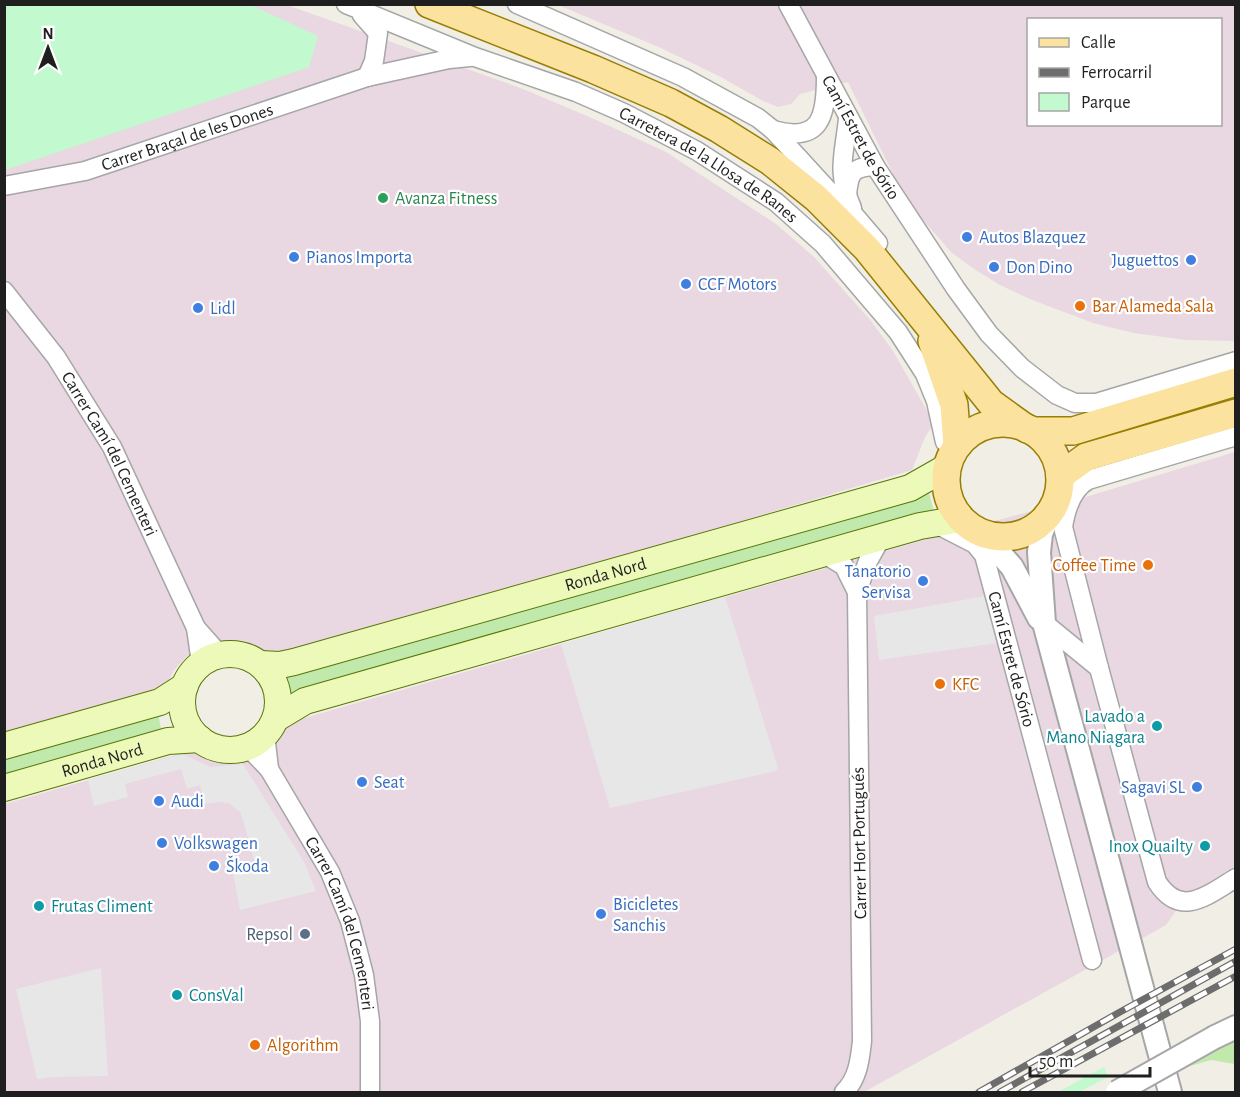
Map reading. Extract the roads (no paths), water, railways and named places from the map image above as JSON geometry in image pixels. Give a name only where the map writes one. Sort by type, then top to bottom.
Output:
[{"type":"main road","points":[[429,4],[572,60],[671,103],[719,129],[770,161],[816,198],[867,249],[991,403],[1046,442],[1071,480]]},
{"type":"main road","points":[[925,323],[954,405],[951,458],[946,486],[951,504],[972,526]]},
{"type":"main road","points":[[951,458],[969,434],[984,426],[1000,423],[1017,424],[1030,430],[1074,431],[1236,382]]},
{"type":"main road","points":[[262,733],[278,705],[276,689],[270,675],[260,664],[248,657],[234,654],[210,659],[191,674],[182,700],[184,715],[190,728],[200,739],[215,747],[231,750],[262,733],[292,707],[305,701],[882,536],[934,524],[972,526],[1001,537],[1020,535],[1036,527],[1049,514],[1059,491],[1071,480],[1086,457],[1236,413]]},
{"type":"main road","name":"Ronda Nord","points":[[260,664],[280,665],[294,662],[910,488],[951,458]]},
{"type":"main road","points":[[4,746],[160,702],[185,686]]},
{"type":"main road","name":"Ronda Nord","points":[[4,788],[168,741],[200,739]]},
{"type":"street","points":[[517,4],[683,77],[735,103],[758,118],[773,130],[855,216],[915,291],[947,347]]},
{"type":"street","name":"Camí Estret de Sório","points":[[788,4],[875,166],[940,265],[989,334],[1022,368],[1057,395],[1075,403],[1096,403],[1236,361]]},
{"type":"street","points":[[353,8],[378,33],[374,61],[367,77]]},
{"type":"street","name":"Carretera de la Llosa de Ranes","points":[[353,8],[475,57],[576,92],[665,134],[731,172],[776,202],[797,219],[849,273],[898,332],[925,374],[936,401],[951,458]]},
{"type":"street","name":"Carrer Braçal de les Dones","points":[[4,186],[85,171],[367,77],[449,59],[475,57]]},
{"type":"street","points":[[773,130],[788,134],[803,134],[816,126],[821,120],[824,109],[826,75]]},
{"type":"street","points":[[848,119],[841,165],[843,184],[855,216]]},
{"type":"street","points":[[847,197],[849,178],[853,172],[859,168],[875,166]]},
{"type":"street","name":"Carrer Camí del Cementeri","points":[[4,291],[56,357],[112,447],[210,659]]},
{"type":"street","points":[[1236,436],[1088,480],[1071,480],[1074,492],[1063,527],[1152,868],[1162,891],[1176,901],[1184,903],[1201,898],[1236,878]]},
{"type":"street","points":[[1130,445],[1161,459]]},
{"type":"street","points":[[1049,514],[1041,534],[1039,552],[1045,627],[1170,1092]]},
{"type":"street","name":"Camí Estret de Sório","points":[[934,524],[975,544],[984,555],[1092,960]]},
{"type":"street","points":[[972,526],[1012,567],[1045,627],[1099,668]]},
{"type":"street","name":"Carrer Hort Portugués","points":[[846,1091],[856,1075],[862,1041],[856,592],[868,561],[882,536]]},
{"type":"street","name":"Carrer Hort Portugués","points":[[823,553],[844,566],[856,592]]},
{"type":"street","name":"Carrer Camí del Cementeri","points":[[262,733],[269,769],[330,872],[350,921],[364,975],[370,1021],[370,1092]]},
{"type":"street","points":[[1117,1092],[1236,1027]]},
{"type":"railway","points":[[979,1092],[1236,949]]},
{"type":"railway","points":[[1000,1092],[1236,961]]},
{"type":"railway","points":[[1022,1092],[1236,976]]},
{"type":"place","name":"Avanza Fitness","points":[[383,198]]},
{"type":"place","name":"Autos Blazquez","points":[[967,237]]},
{"type":"place","name":"Pianos Importa","points":[[294,257]]},
{"type":"place","name":"Juguettos","points":[[1191,260]]},
{"type":"place","name":"Don Dino","points":[[994,267]]},
{"type":"place","name":"CCF Motors","points":[[686,284]]},
{"type":"place","name":"Bar Alameda Sala","points":[[1080,306]]},
{"type":"place","name":"Lidl","points":[[198,308]]},
{"type":"place","name":"Coffee Time","points":[[1148,565]]},
{"type":"place","name":"Tanatorio Servisa","points":[[923,581]]},
{"type":"place","name":"KFC","points":[[940,684]]},
{"type":"place","name":"Lavado a Mano Niagara","points":[[1157,726]]},
{"type":"place","name":"Seat","points":[[362,782]]},
{"type":"place","name":"Sagavi SL","points":[[1197,787]]},
{"type":"place","name":"Audi","points":[[159,801]]},
{"type":"place","name":"Volkswagen","points":[[162,843]]},
{"type":"place","name":"Inox Quailty","points":[[1205,846]]},
{"type":"place","name":"Škoda","points":[[214,866]]},
{"type":"place","name":"Frutas Climent","points":[[39,906]]},
{"type":"place","name":"Bicicletes Sanchis","points":[[601,914]]},
{"type":"place","name":"Repsol","points":[[305,934]]},
{"type":"place","name":"ConsVal","points":[[177,995]]},
{"type":"place","name":"Algorithm","points":[[255,1045]]}]
